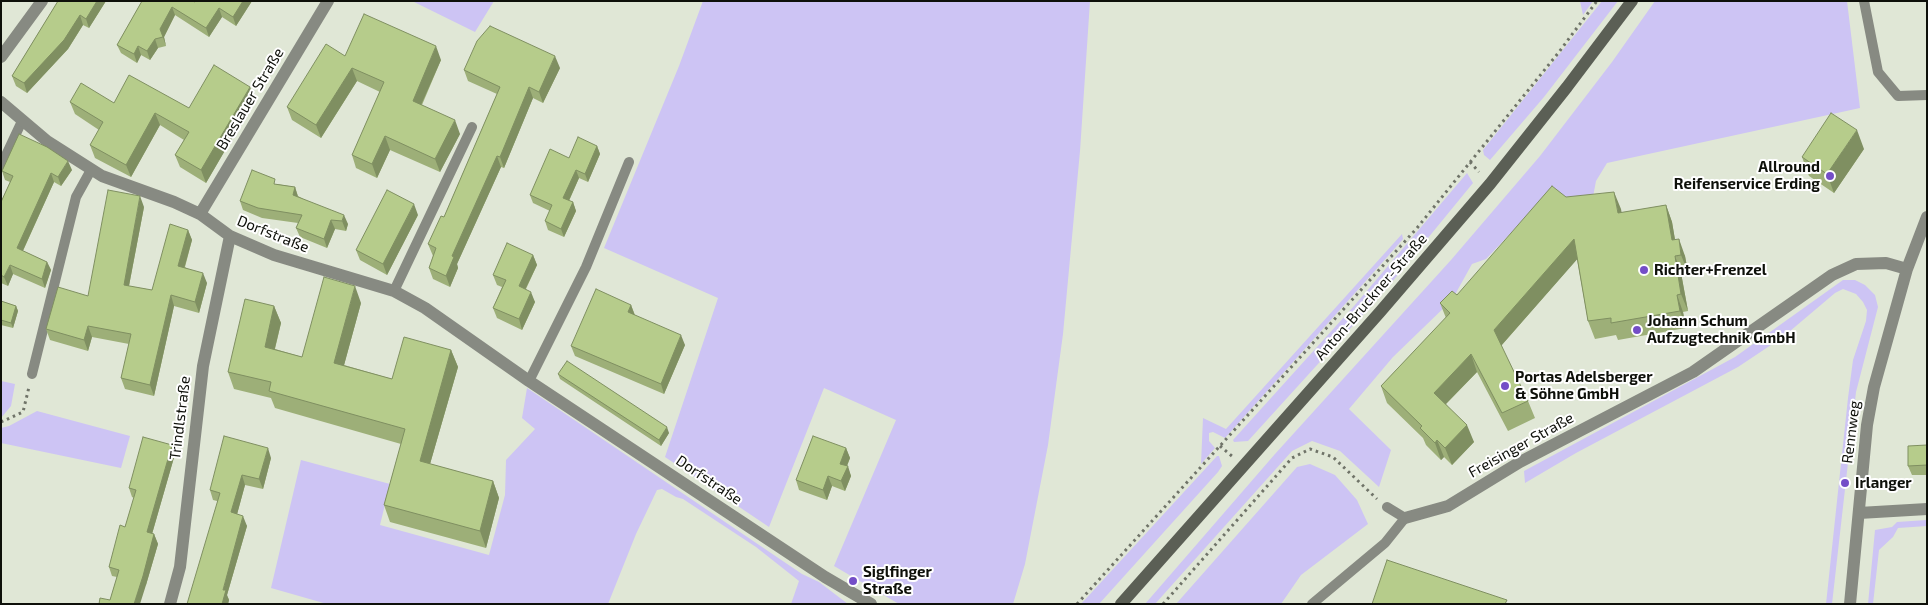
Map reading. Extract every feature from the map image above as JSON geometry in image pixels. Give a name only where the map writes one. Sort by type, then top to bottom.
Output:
[{"type":"main road","name":"Anton-Bruckner-Straße","points":[[1121,604],[1380,312],[1483,191],[1567,87],[1632,1]]},
{"type":"street","points":[[1,57],[42,1]]},
{"type":"street","name":"Breslauer Straße","points":[[200,214],[328,1]]},
{"type":"street","name":"Dorfstraße","points":[[1,102],[22,121],[91,170],[200,214],[230,236],[274,255],[394,291],[425,308],[529,381],[826,577],[872,604]]},
{"type":"street","points":[[1907,269],[1927,217]]},
{"type":"street","name":"Trindlstraße","points":[[170,604],[180,567],[203,366],[230,236]]},
{"type":"street","name":"Freisinger Straße","points":[[1405,518],[1448,506],[1520,462],[1693,372],[1832,275],[1856,264],[1886,263],[1907,269]]},
{"type":"street","name":"Rennweg","points":[[1850,604],[1867,425],[1874,387],[1907,269]]},
{"type":"street","points":[[1859,513],[1927,509]]},
{"type":"lane","points":[[1864,1],[1878,72],[1898,96],[1927,95]]},
{"type":"lane","points":[[1,166],[22,121]]},
{"type":"lane","points":[[394,291],[472,127]]},
{"type":"lane","points":[[529,381],[586,267],[629,162]]},
{"type":"lane","points":[[32,374],[76,197],[91,170]]},
{"type":"lane","points":[[1312,604],[1385,542],[1405,518],[1387,507]]},
{"type":"path","points":[[1077,604],[1417,228],[1559,52],[1597,1]]},
{"type":"path","points":[[1,422],[24,412],[32,374]]},
{"type":"path","points":[[1163,604],[1292,458],[1310,449],[1333,457],[1387,507]]},
{"type":"shaded area","points":[[412,1],[494,1],[475,32]]},
{"type":"shaded area","points":[[703,1],[1090,1],[1080,151],[1063,334],[1048,445],[1025,564],[1013,604],[899,604],[834,566],[896,420],[824,388],[769,527],[665,457],[718,298],[604,248],[679,66]]},
{"type":"shaded area","points":[[1580,1],[1593,1],[1583,15]]},
{"type":"shaded area","points":[[1602,1],[1618,1],[1544,97],[1490,160],[1484,155],[1483,150]]},
{"type":"shaded area","points":[[1655,1],[1847,1],[1860,108],[1607,163],[1596,181],[1593,197],[1569,202],[1551,191],[1486,259],[1472,264],[1452,300],[1393,357],[1349,409],[1391,450],[1379,487],[1340,451],[1312,441],[1292,451],[1155,604],[1145,604],[1275,454],[1451,260],[1540,156],[1612,62]]},
{"type":"shaded area","points":[[1467,173],[1473,183],[1387,288],[1248,441],[1234,442],[1233,440],[1354,306]]},
{"type":"shaded area","points":[[1402,234],[1403,239],[1225,438],[1213,432],[1209,433],[1209,441],[1215,448],[1201,464],[1203,418],[1226,429]]},
{"type":"shaded area","points":[[1843,280],[1855,280],[1865,285],[1875,295],[1878,307],[1856,392],[1832,604],[1826,604],[1848,398],[1853,360],[1866,321],[1867,310],[1856,294],[1843,289],[1835,293],[1783,337],[1738,367],[1576,453],[1525,483],[1524,471],[1735,357]]},
{"type":"shaded area","points":[[1,381],[15,384],[11,406],[1,418]]},
{"type":"shaded area","points":[[527,388],[802,574],[819,582],[848,604],[791,604],[799,581],[756,547],[683,499],[662,489],[657,490],[636,534],[608,604],[327,604],[271,588],[301,460],[390,484],[380,525],[489,555],[505,495],[506,460],[535,429],[522,418]]},
{"type":"shaded area","points":[[37,411],[130,436],[121,468],[1,443],[1,428],[9,426]]},
{"type":"shaded area","points":[[1219,456],[1222,466],[1218,472],[1099,604],[1081,604]]},
{"type":"shaded area","points":[[1310,464],[1335,475],[1357,500],[1368,524],[1301,575],[1281,604],[1176,604],[1297,467]]},
{"type":"shaded area","points":[[1927,520],[1927,526],[1898,528],[1893,537],[1879,550],[1873,604],[1868,604],[1875,530],[1892,527],[1897,522]]},
{"type":"building","points":[[58,1],[97,1],[86,19],[80,15],[64,40],[24,83],[12,76]]},
{"type":"building","points":[[142,1],[243,1],[233,17],[219,8],[206,28],[172,7],[160,29],[163,37],[155,39],[147,51],[138,46],[134,54],[117,45]]},
{"type":"building","points":[[364,14],[436,46],[413,101],[455,120],[435,159],[385,136],[372,164],[352,155],[384,82],[352,68],[316,125],[287,107],[326,44],[345,56]]},
{"type":"building","points":[[490,26],[555,56],[539,92],[529,87],[500,157],[497,156],[452,256],[454,257],[446,276],[429,268],[436,248],[428,244],[441,216],[444,217],[500,87],[464,70],[477,41]]},
{"type":"building","points":[[214,65],[250,87],[201,170],[175,155],[189,132],[155,113],[126,165],[90,145],[103,122],[70,102],[81,83],[114,103],[129,75],[189,108]]},
{"type":"building","points":[[1831,113],[1857,130],[1827,174],[1802,157]]},
{"type":"building","points":[[19,134],[47,147],[68,161],[58,177],[51,173],[17,248],[47,262],[42,279],[10,265],[4,277],[1,275],[1,202],[13,176],[2,171]]},
{"type":"building","points":[[578,137],[597,146],[585,174],[576,170],[563,198],[573,202],[561,229],[545,221],[552,205],[530,195],[550,149],[569,158]]},
{"type":"building","points":[[252,170],[275,179],[274,184],[295,187],[293,195],[344,215],[342,221],[331,220],[324,239],[296,228],[302,215],[258,208],[240,201]]},
{"type":"building","points":[[1552,186],[1566,197],[1614,192],[1618,213],[1666,205],[1672,240],[1679,239],[1681,255],[1675,256],[1681,294],[1677,295],[1680,311],[1611,323],[1611,318],[1588,321],[1574,239],[1494,330],[1528,401],[1502,413],[1471,354],[1434,393],[1467,425],[1445,448],[1437,440],[1435,443],[1420,428],[1422,426],[1381,386],[1450,313],[1440,303],[1452,291],[1457,295]]},
{"type":"building","points":[[108,190],[140,196],[124,285],[152,290],[170,224],[188,230],[178,266],[203,273],[195,302],[171,295],[150,385],[121,378],[131,334],[88,326],[84,340],[46,329],[58,287],[88,296]]},
{"type":"building","points":[[387,190],[414,204],[383,264],[356,250]]},
{"type":"building","points":[[507,243],[533,255],[519,286],[531,292],[519,319],[493,308],[506,280],[493,275]]},
{"type":"building","points":[[324,277],[355,286],[334,363],[392,379],[404,337],[451,350],[420,461],[493,481],[480,531],[384,505],[405,429],[269,391],[271,382],[228,372],[245,299],[274,306],[265,347],[302,357]]},
{"type":"building","points":[[596,289],[631,305],[628,312],[681,335],[661,384],[571,346]]},
{"type":"building","points":[[1,301],[16,306],[11,323],[1,320]]},
{"type":"building","points":[[567,361],[667,427],[659,440],[558,374]]},
{"type":"building","points":[[224,436],[268,448],[259,479],[242,475],[231,512],[243,516],[223,590],[226,590],[222,604],[187,604],[220,493],[210,490]]},
{"type":"building","points":[[813,436],[846,448],[840,464],[848,466],[841,481],[828,476],[823,490],[796,480]]},
{"type":"building","points":[[143,437],[172,445],[147,532],[154,534],[143,576],[134,604],[99,604],[100,598],[110,600],[119,570],[109,567],[120,525],[125,527],[136,490],[129,488]]},
{"type":"building","points":[[1927,445],[1927,465],[1908,466],[1908,446]]},
{"type":"building","points":[[1387,560],[1507,600],[1505,604],[1372,604]]},
{"type":"place","name":"Allround Reifenservice Erding","points":[[1830,176]]},
{"type":"place","name":"Richter+Frenzel","points":[[1644,270]]},
{"type":"place","name":"Johann Schum Aufzugtechnik GmbH","points":[[1637,330]]},
{"type":"place","name":"Portas Adelsberger & Söhne GmbH","points":[[1505,386]]},
{"type":"place","name":"Irlanger","points":[[1845,483]]},
{"type":"place","name":"Siglfinger Straße","points":[[853,581]]}]
